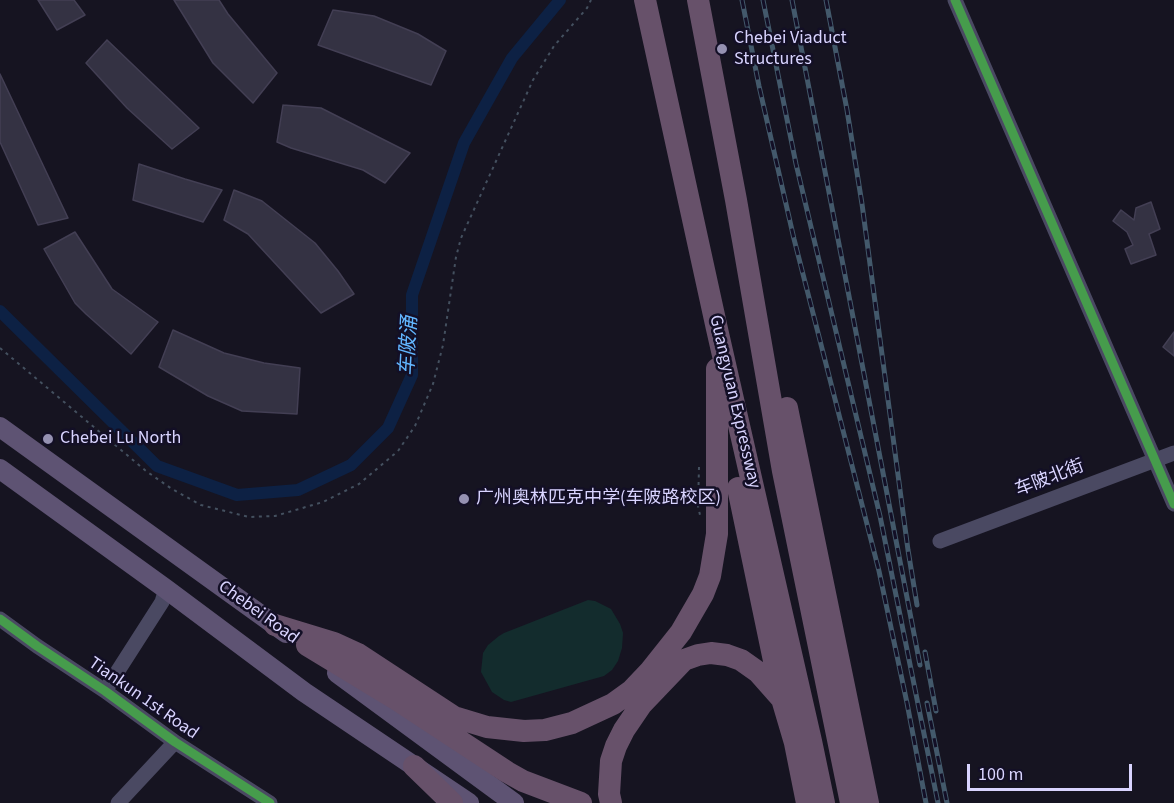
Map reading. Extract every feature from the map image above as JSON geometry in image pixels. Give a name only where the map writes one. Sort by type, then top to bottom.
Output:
[{"type":"highway","name":"Guangyuan Expressway","points":[[645,0],[717,329],[803,742],[824,803]]},
{"type":"highway","name":"Guangyuan Expressway","points":[[698,0],[736,200],[783,471],[851,803]]},
{"type":"highway","points":[[736,200],[778,364],[868,803]]},
{"type":"highway","points":[[275,625],[334,643],[358,654],[454,717],[487,727],[524,731],[545,730],[572,723],[613,704],[631,692],[681,632],[703,594],[710,576],[717,534],[717,329]]},
{"type":"highway","points":[[717,329],[727,424],[734,465],[782,699],[803,742],[807,803]]},
{"type":"highway","points":[[275,625],[396,699],[507,772],[523,781],[581,803]]},
{"type":"highway","points":[[611,803],[609,794],[611,761],[624,730],[641,705],[684,660],[711,653],[741,660],[758,672],[782,699]]},
{"type":"highway","points":[[414,766],[452,803]]},
{"type":"main road","name":"Chebei Road","points":[[0,427],[275,625],[370,698],[514,803]]},
{"type":"main road","name":"Chebei Road","points":[[0,469],[304,692],[469,803]]},
{"type":"street","points":[[955,0],[1174,504]]},
{"type":"street","name":"车陂北街","points":[[940,541],[1174,453]]},
{"type":"street","points":[[105,691],[162,602],[166,589]]},
{"type":"street","name":"Tiankun 1st Road","points":[[0,619],[175,742],[270,803]]},
{"type":"street","points":[[118,803],[175,742]]},
{"type":"path","points":[[0,348],[146,471],[201,505],[249,517],[275,516],[323,502],[359,484],[398,451],[415,426],[433,384],[441,355],[461,238],[533,80],[554,46],[587,8],[591,0]]},
{"type":"green space","points":[[588,600],[611,609],[620,624],[623,633],[622,648],[612,670],[604,676],[511,702],[492,692],[481,672],[483,653],[488,645],[504,633]]},
{"type":"building","points":[[38,0],[74,0],[85,15],[57,30]]},
{"type":"building","points":[[174,0],[219,0],[277,73],[253,103],[213,63]]},
{"type":"building","points":[[333,10],[374,16],[418,34],[446,51],[431,85],[318,45]]},
{"type":"building","points":[[107,40],[199,128],[172,149],[127,108],[86,63]]},
{"type":"building","points":[[0,74],[68,218],[38,225],[0,142]]},
{"type":"building","points":[[283,105],[321,108],[410,153],[385,183],[363,170],[291,148],[277,142]]},
{"type":"building","points":[[139,164],[222,190],[203,222],[133,200]]},
{"type":"building","points":[[234,190],[262,201],[315,243],[354,294],[321,313],[248,234],[224,220]]},
{"type":"building","points":[[1151,202],[1160,229],[1149,234],[1156,255],[1131,264],[1125,249],[1133,245],[1127,232],[1113,221],[1121,210],[1134,220],[1136,208]]},
{"type":"building","points":[[75,232],[112,289],[158,322],[131,354],[75,303],[44,249]]},
{"type":"building","points":[[173,330],[224,353],[264,363],[300,368],[297,414],[242,411],[208,396],[159,367]]},
{"type":"building","points":[[1174,332],[1174,356],[1163,347]]},
{"type":"waterway","name":"车陂涌","points":[[0,311],[157,466],[237,495],[298,490],[351,465],[388,428],[412,375],[412,295],[464,143],[512,58],[560,0]]},
{"type":"railway","points":[[742,0],[794,239],[879,571],[926,803]]},
{"type":"railway","points":[[763,0],[796,164],[880,516],[938,803]]},
{"type":"railway","points":[[792,0],[920,665]]},
{"type":"railway","points":[[826,0],[862,204],[917,605]]},
{"type":"railway","points":[[925,652],[936,711]]},
{"type":"railway","points":[[927,703],[947,803]]},
{"type":"cycle path","points":[[955,0],[1174,504]]},
{"type":"cycle path","points":[[0,619],[175,742],[270,803]]},
{"type":"place","name":"Chebei Viaduct Structures","points":[[722,49]]},
{"type":"place","name":"Chebei Lu North","points":[[48,439]]},
{"type":"place","name":"广州奥林匹克中学(车陂路校区)","points":[[464,499]]}]
